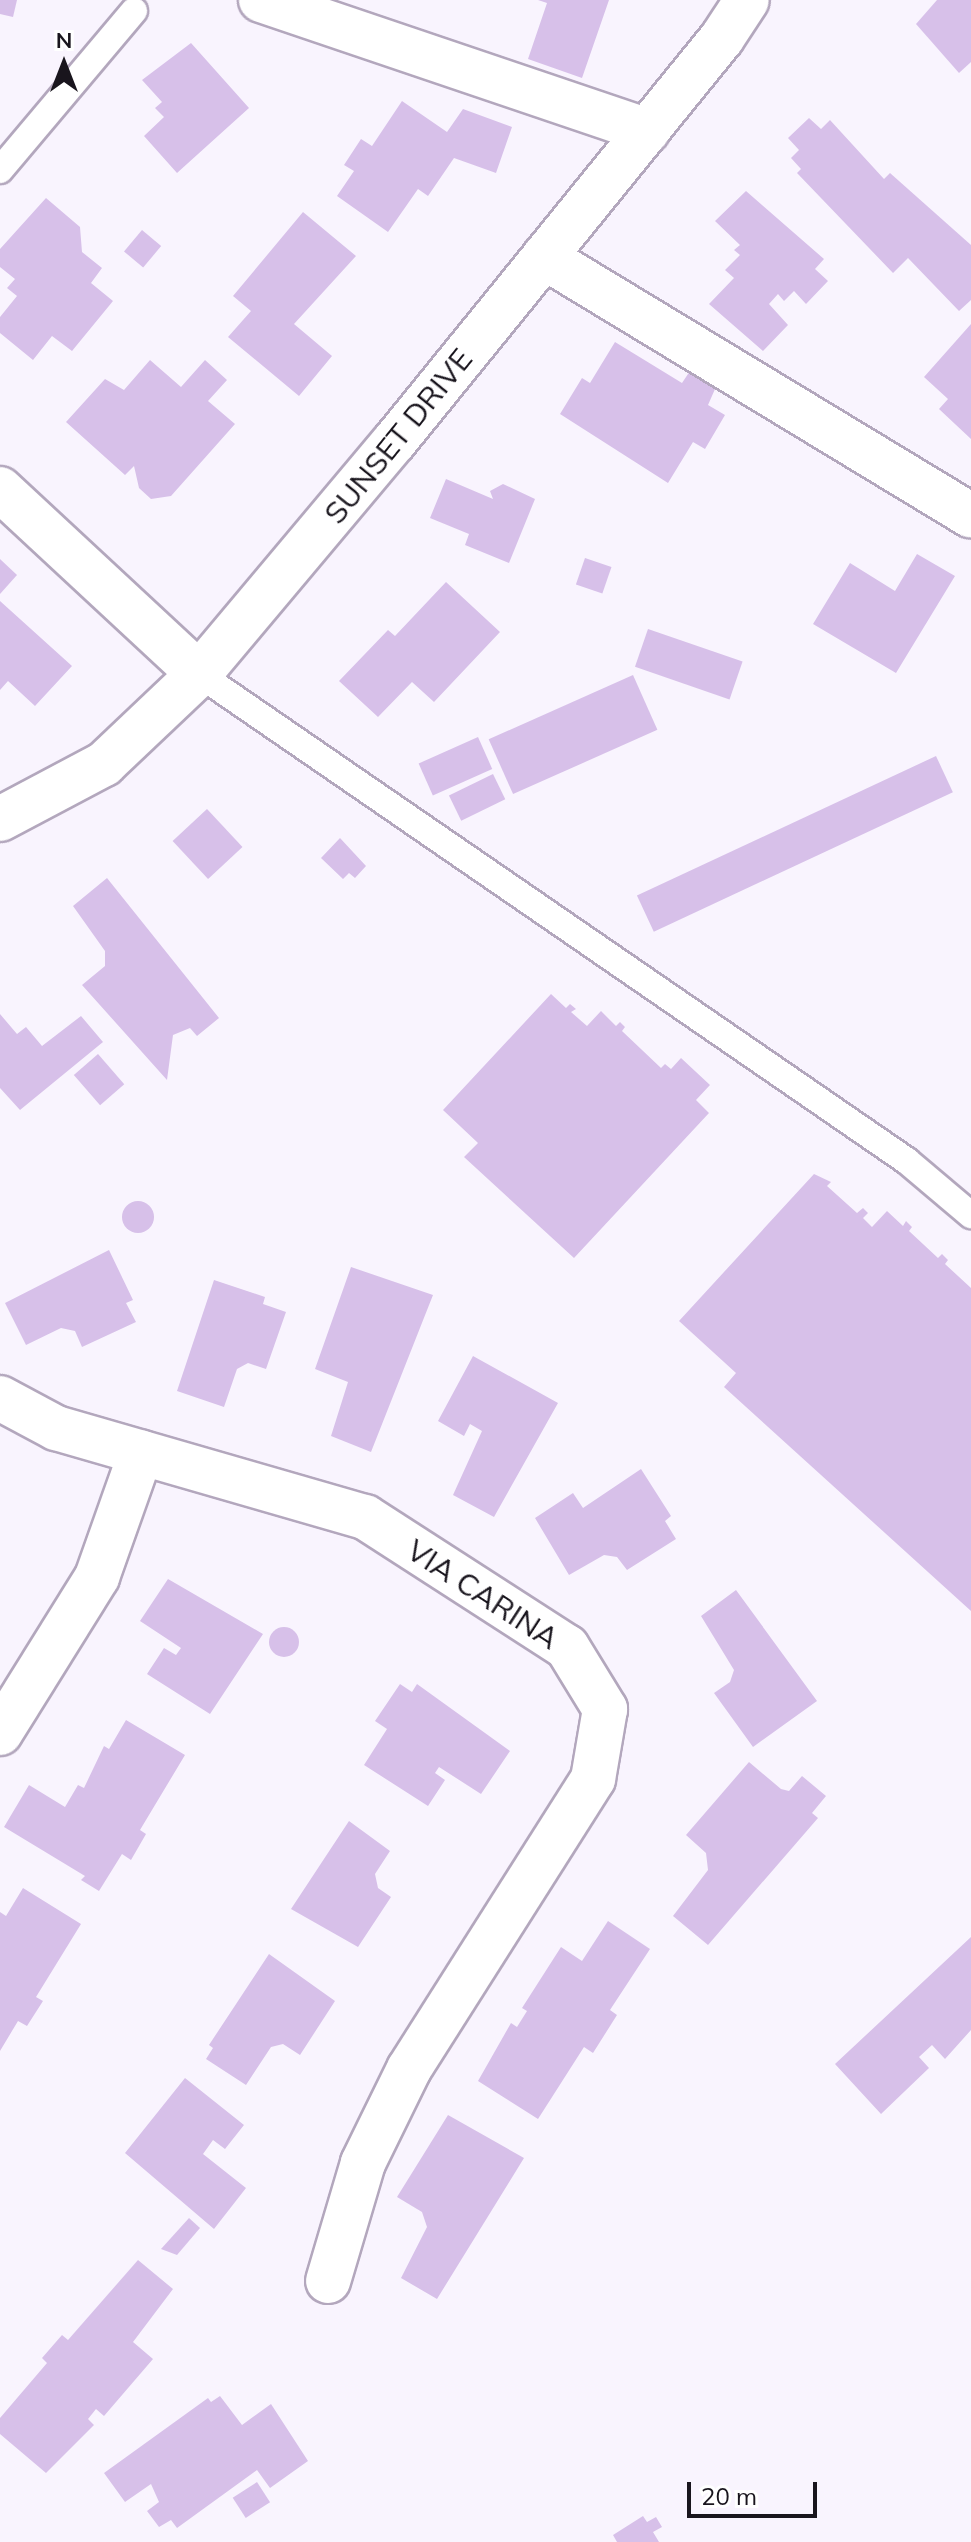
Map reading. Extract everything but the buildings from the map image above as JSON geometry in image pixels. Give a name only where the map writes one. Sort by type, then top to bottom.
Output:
[{"type":"street","points":[[261,0],[647,131]]},
{"type":"street","name":"SUNSET DRIVE","points":[[0,819],[104,764],[199,674],[647,131],[747,0]]},
{"type":"street","points":[[544,257],[971,516]]},
{"type":"street","points":[[0,489],[199,674]]},
{"type":"street","name":"VIA CARINA","points":[[0,1398],[56,1428],[365,1517],[567,1647],[605,1709],[593,1779],[409,2069],[363,2163],[328,2281]]},
{"type":"street","points":[[0,1733],[97,1577],[141,1453]]},
{"type":"lane","points":[[0,170],[134,11]]},
{"type":"lane","points":[[199,674],[907,1161],[971,1215]]}]
